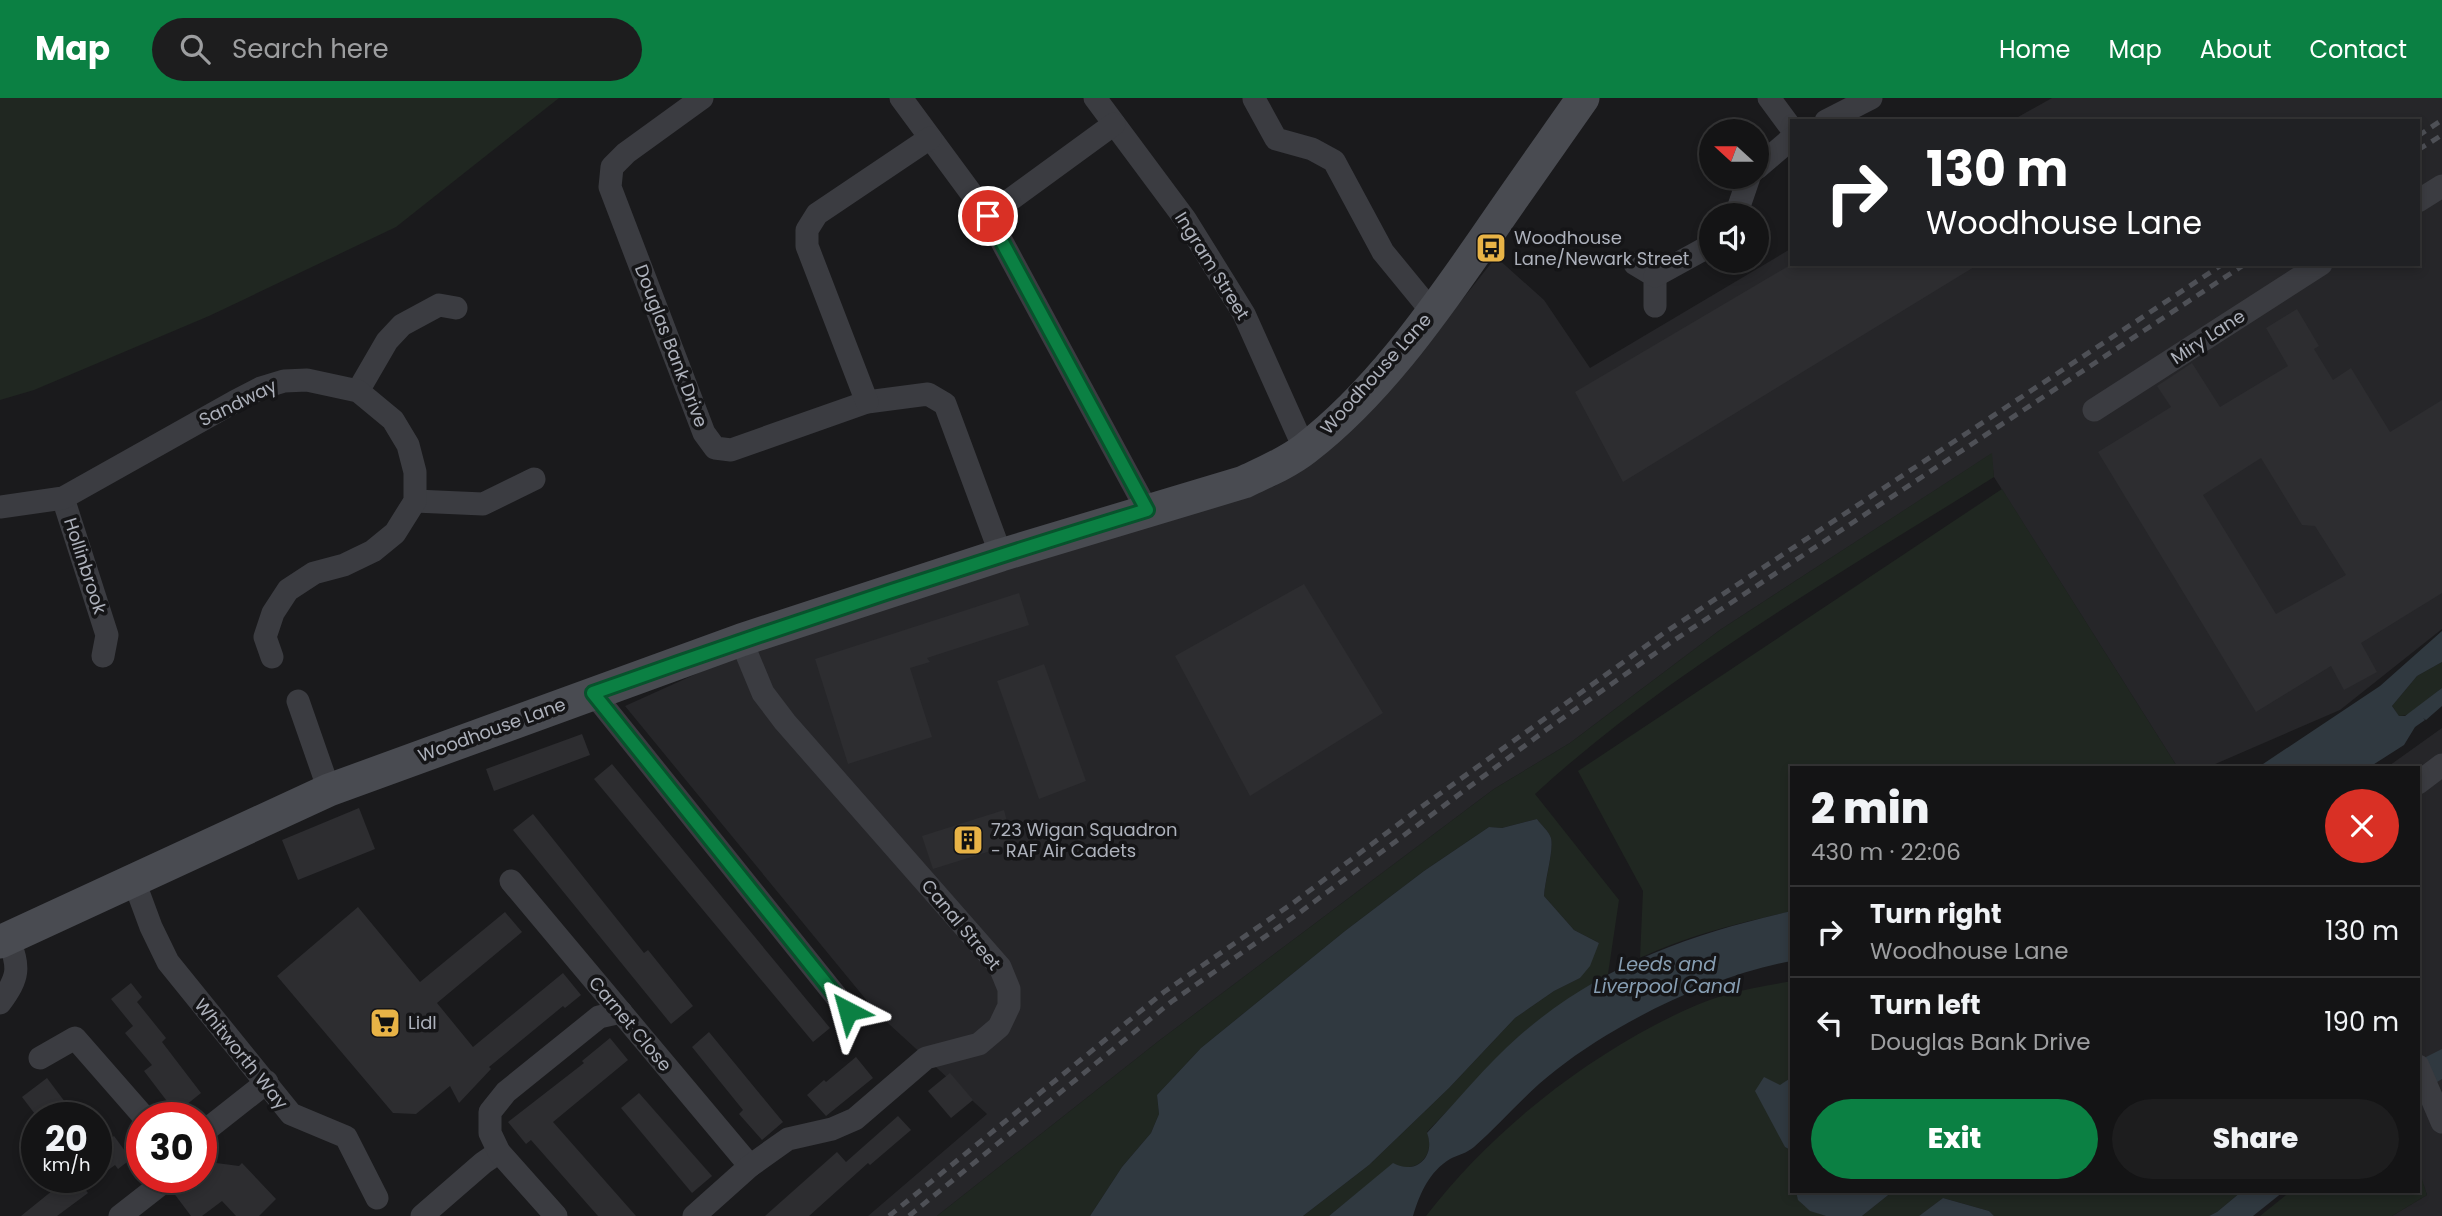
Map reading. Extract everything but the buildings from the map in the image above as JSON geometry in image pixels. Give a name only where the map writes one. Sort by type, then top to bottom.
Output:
[{"type":"main road","name":"Woodhouse Lane","points":[[4,940],[329,790],[741,640],[1002,555],[1244,482],[1279,466],[1305,450],[1388,368],[1433,313],[1583,98]]},
{"type":"street","name":"Douglas Bank Drive","points":[[702,98],[626,153],[612,167],[610,187],[704,433],[715,448],[731,450],[867,402],[928,394],[945,404],[1002,555]]},
{"type":"street","points":[[901,98],[988,216],[1147,510]]},
{"type":"street","name":"Ingram Street","points":[[1095,98],[1185,219],[1244,314],[1305,450]]},
{"type":"street","points":[[1769,98],[1790,126]]},
{"type":"street","points":[[1830,119],[1871,98]]},
{"type":"street","points":[[1254,99],[1276,139],[1312,149],[1334,161],[1382,252],[1433,313]]},
{"type":"street","points":[[988,216],[1114,124]]},
{"type":"street","points":[[867,402],[807,246],[807,230],[817,214],[930,138]]},
{"type":"street","points":[[1769,158],[1790,140]]},
{"type":"street","points":[[2420,200],[2442,186]]},
{"type":"street","points":[[1655,276],[1699,251]]},
{"type":"street","points":[[1635,264],[1655,276]]},
{"type":"street","name":"Miry Lane","points":[[2094,410],[2318,266]]},
{"type":"street","points":[[1655,276],[1655,306]]},
{"type":"street","points":[[358,390],[387,341],[402,325],[443,302]]},
{"type":"street","name":"Sandway","points":[[0,507],[63,498],[261,388],[284,381],[307,380],[358,390],[393,420],[408,445],[415,472],[415,501]]},
{"type":"street","points":[[261,644],[273,612],[288,590],[314,573],[344,565],[373,551],[395,533],[415,501],[484,504],[534,480]]},
{"type":"street","name":"Hollinbrook","points":[[63,498],[112,642]]},
{"type":"street","name":"Canal Street","points":[[694,1216],[750,1166],[788,1139],[832,1129],[855,1119],[926,1058],[979,1044],[999,1027],[1009,1006],[1009,989],[1000,967],[770,702],[763,693],[741,640]]},
{"type":"street","points":[[593,693],[848,1011]]},
{"type":"street","points":[[299,701],[329,790]]},
{"type":"street","points":[[2420,782],[2442,765]]},
{"type":"street","name":"Whitworth Way","points":[[134,881],[151,927],[181,980],[291,1114],[346,1137],[377,1198]]},
{"type":"street","name":"Carnet Close","points":[[511,881],[750,1166]]},
{"type":"street","name":"Woodhouse Lane","points":[[0,1003],[13,985],[17,972],[17,959],[4,940]]},
{"type":"street","points":[[556,1216],[499,1152],[490,1133],[490,1112],[506,1092],[599,1017],[621,1012]]},
{"type":"street","points":[[40,1058],[75,1038],[131,1102]]},
{"type":"street","points":[[2420,1071],[2442,1121]]},
{"type":"street","points":[[217,1121],[267,1082]]},
{"type":"street","points":[[422,1216],[499,1152]]},
{"type":"street","points":[[120,1216],[149,1193]]},
{"type":"shaded area","points":[[0,98],[559,98],[396,227],[209,316],[34,390],[0,400]]},
{"type":"shaded area","points":[[2052,98],[2442,98],[2442,629],[2340,710],[2211,766],[2177,766],[1994,477],[1991,454],[1720,630],[1570,743],[1494,789],[1160,1040],[937,1216],[868,1216],[987,1114],[877,1013],[625,706],[791,631],[1020,565],[1275,486],[1411,364],[1496,257],[1544,300],[1590,368],[1750,273],[1769,273],[1769,262],[1790,249],[1790,266],[2420,266],[2420,119],[2015,119]]},
{"type":"shaded area","points":[[1992,453],[1994,477],[1757,625],[1699,665],[1587,749],[1535,794],[1619,900],[1608,974],[1544,1016],[1517,1038],[1427,1132],[1429,1149],[1422,1161],[1409,1167],[1393,1164],[1329,1216],[1303,1216],[1369,1165],[1449,1088],[1515,1018],[1554,991],[1580,978],[1599,943],[1574,930],[1544,896],[1552,843],[1549,833],[1537,819],[1502,828],[1489,827],[1424,871],[1345,931],[1201,1048],[1157,1095],[1159,1114],[1151,1133],[1122,1167],[1090,1216],[937,1216],[1160,1040],[1494,789],[1570,743],[1720,630]]},
{"type":"shaded area","points":[[2002,489],[2177,766],[1790,766],[1790,911],[1696,936],[1640,958],[1643,891],[1578,771]]},
{"type":"shaded area","points":[[2442,662],[2442,688],[2416,710],[2399,716],[2392,706],[2417,676]]},
{"type":"shaded area","points":[[2442,728],[2442,1216],[2392,1216],[2427,1195],[2420,1176],[2420,766],[2389,766]]},
{"type":"shaded area","points":[[1790,981],[1790,1078],[1780,1086],[1785,1147],[1790,1150],[1790,1193],[1796,1193],[1807,1208],[1826,1216],[1426,1216],[1449,1187],[1502,1133],[1560,1085],[1655,1025],[1700,1004],[1737,992]]},
{"type":"shaded area","points":[[2420,1173],[2427,1195],[2392,1216],[2260,1216],[2289,1193],[2420,1193]]},
{"type":"shaded area","points":[[1891,1193],[2240,1193],[2209,1216],[1994,1216],[1989,1211],[1943,1198],[1919,1216],[1862,1216]]},
{"type":"water","points":[[2442,631],[2442,662],[2417,676],[2392,706],[2399,716],[2405,716],[2442,688],[2442,706],[2426,720],[2423,718],[2425,720],[2415,727],[2404,745],[2371,766],[2260,766],[2380,686]]},
{"type":"water","points":[[1537,819],[1549,833],[1552,843],[1544,896],[1574,930],[1599,943],[1590,966],[1580,978],[1554,991],[1515,1018],[1449,1088],[1369,1165],[1303,1216],[1090,1216],[1122,1167],[1151,1133],[1159,1114],[1157,1095],[1201,1048],[1345,931],[1424,871],[1489,827],[1502,828]]},
{"type":"water","name":"Leeds and Liverpool Canal","points":[[1790,911],[1790,961],[1731,977],[1668,1002],[1608,1034],[1581,1052],[1534,1088],[1474,1147],[1450,1159],[1436,1170],[1422,1191],[1413,1216],[1329,1216],[1393,1163],[1409,1167],[1422,1162],[1429,1149],[1427,1133],[1507,1047],[1550,1011],[1581,990],[1647,956],[1682,942]]},
{"type":"water","points":[[2442,1049],[2442,1079],[2420,1092],[2420,1060]]},
{"type":"water","points":[[1764,1077],[1780,1085],[1790,1078],[1790,1150],[1785,1147],[1755,1091]]},
{"type":"water","points":[[1796,1193],[1891,1193],[1862,1216],[1826,1216],[1810,1211],[1798,1200]]},
{"type":"water","points":[[2240,1193],[2282,1193],[2253,1216],[2209,1216]]},
{"type":"water","points":[[1943,1198],[1989,1211],[1994,1216],[1919,1216]]},
{"type":"railway","points":[[2420,135],[2442,120]]},
{"type":"railway","points":[[2420,149],[2442,135]]},
{"type":"railway","points":[[889,1216],[1164,992],[1293,903],[1664,633],[2220,266]]},
{"type":"railway","points":[[909,1216],[1171,1002],[1299,913],[1546,730],[1670,643],[2242,266]]},
{"type":"place","name":"Woodhouse Lane/Newark Street","points":[[1491,248]]},
{"type":"place","name":"723 Wigan Squadron - RAF Air Cadets","points":[[968,840]]},
{"type":"place","name":"Lidl","points":[[385,1023]]},
{"type":"route","points":[[848,1011],[593,693],[741,640],[1147,510],[988,216]]}]
